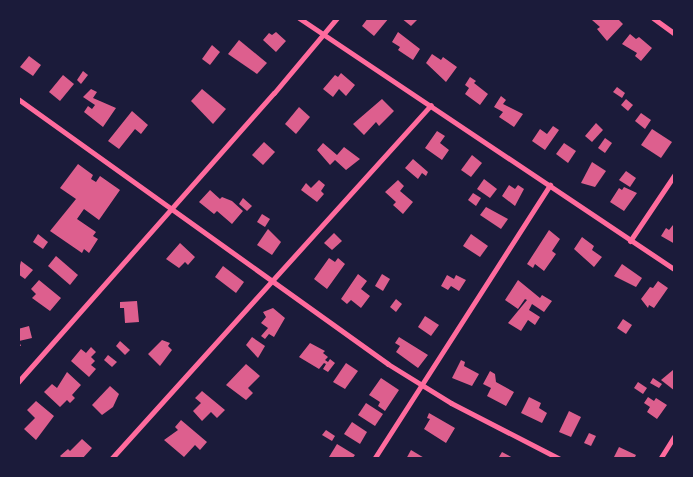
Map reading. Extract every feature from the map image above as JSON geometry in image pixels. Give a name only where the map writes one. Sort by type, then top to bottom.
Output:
[{"type":"street","points":[[299,18],[675,270]]},
{"type":"street","points":[[18,382],[337,18]]},
{"type":"street","points":[[653,18],[675,34]]},
{"type":"street","points":[[18,99],[270,281],[422,386],[560,459]]},
{"type":"street","points":[[111,459],[431,105]]},
{"type":"street","points":[[630,241],[675,174]]},
{"type":"street","points":[[374,459],[550,185]]},
{"type":"street","points":[[660,459],[675,435]]},
{"type":"building","points":[[368,18],[389,18],[374,36],[362,26]]},
{"type":"building","points":[[401,18],[416,18],[418,19],[411,26]]},
{"type":"building","points":[[593,18],[617,18],[623,24],[607,41],[597,29],[600,27],[592,20]]},
{"type":"building","points":[[276,32],[286,41],[276,52],[263,40],[269,33],[272,35]]},
{"type":"building","points":[[398,32],[420,49],[413,60],[398,50],[400,47],[392,42]]},
{"type":"building","points":[[630,34],[636,39],[639,37],[652,48],[641,61],[635,56],[637,53],[622,44]]},
{"type":"building","points":[[239,40],[267,63],[257,74],[228,54]]},
{"type":"building","points":[[212,45],[220,52],[210,65],[202,59]]},
{"type":"building","points":[[432,54],[441,60],[443,57],[457,67],[446,82],[426,63]]},
{"type":"building","points":[[29,56],[41,65],[33,76],[20,67]]},
{"type":"building","points":[[83,71],[88,75],[81,84],[77,80]]},
{"type":"building","points":[[341,73],[355,85],[346,96],[339,89],[333,97],[323,89],[335,75],[338,77]]},
{"type":"building","points":[[63,75],[74,84],[60,101],[49,92]]},
{"type":"building","points":[[470,77],[488,94],[480,105],[465,94],[469,88],[465,85]]},
{"type":"building","points":[[617,87],[625,93],[622,98],[613,92]]},
{"type":"building","points":[[91,89],[97,92],[93,98],[116,108],[103,127],[84,112],[88,106],[92,109],[95,105],[83,97]]},
{"type":"building","points":[[202,89],[226,109],[213,124],[191,101]]},
{"type":"building","points":[[501,96],[506,100],[503,104],[523,114],[514,127],[499,117],[503,112],[494,107]]},
{"type":"building","points":[[382,99],[394,111],[379,126],[376,122],[364,135],[353,124]]},
{"type":"building","points":[[626,99],[633,105],[628,111],[621,105]]},
{"type":"building","points":[[299,107],[310,117],[296,134],[285,124]]},
{"type":"building","points":[[132,111],[148,125],[141,134],[135,129],[119,149],[108,141]]},
{"type":"building","points":[[641,113],[651,120],[645,129],[635,121]]},
{"type":"building","points":[[596,123],[603,130],[592,142],[585,136]]},
{"type":"building","points":[[553,126],[559,130],[545,150],[532,141],[540,129],[547,134]]},
{"type":"building","points":[[652,129],[672,142],[661,158],[641,145]]},
{"type":"building","points":[[437,131],[445,136],[440,143],[449,150],[442,160],[425,148]]},
{"type":"building","points":[[605,138],[612,143],[605,153],[598,148]]},
{"type":"building","points":[[264,142],[275,152],[263,165],[252,155]]},
{"type":"building","points":[[323,143],[337,155],[344,147],[360,159],[346,170],[335,160],[330,165],[317,150]]},
{"type":"building","points":[[564,143],[576,151],[568,163],[556,154]]},
{"type":"building","points":[[472,155],[482,163],[471,177],[461,170]]},
{"type":"building","points":[[413,159],[428,172],[426,176],[422,173],[418,179],[405,168]]},
{"type":"building","points":[[592,162],[606,171],[595,187],[581,183]]},
{"type":"building","points":[[78,164],[93,175],[91,179],[96,182],[100,176],[120,190],[99,220],[84,209],[77,219],[96,232],[93,236],[98,239],[89,253],[84,249],[82,253],[50,231],[76,199],[60,188]]},
{"type":"building","points":[[626,171],[636,178],[630,187],[619,180]]},
{"type":"building","points":[[484,179],[497,189],[490,198],[477,189]]},
{"type":"building","points":[[319,180],[325,185],[321,191],[324,194],[317,202],[301,190],[306,183],[311,188]]},
{"type":"building","points":[[398,180],[404,186],[400,191],[413,202],[403,214],[393,205],[396,202],[385,192]]},
{"type":"building","points":[[509,185],[515,189],[518,185],[524,189],[515,206],[502,196]]},
{"type":"building","points":[[624,187],[637,193],[624,211],[610,202],[619,188],[622,190]]},
{"type":"building","points":[[210,190],[220,199],[222,197],[232,201],[243,211],[232,224],[217,211],[214,214],[199,202]]},
{"type":"building","points":[[473,193],[481,198],[476,206],[468,200]]},
{"type":"building","points":[[243,198],[252,206],[247,211],[239,204]]},
{"type":"building","points":[[486,207],[508,219],[501,229],[480,215]]},
{"type":"building","points":[[262,214],[270,219],[265,227],[257,222]]},
{"type":"building","points":[[673,225],[675,226],[675,244],[661,236],[666,228],[669,230]]},
{"type":"building","points":[[268,229],[281,242],[272,255],[257,245]]},
{"type":"building","points":[[549,230],[560,239],[552,251],[556,254],[544,271],[535,264],[533,268],[527,264]]},
{"type":"building","points":[[334,233],[342,241],[332,250],[324,243]]},
{"type":"building","points":[[38,234],[48,242],[43,249],[33,242]]},
{"type":"building","points":[[471,234],[488,246],[480,257],[463,246]]},
{"type":"building","points":[[582,237],[594,246],[592,250],[602,257],[594,267],[574,249]]},
{"type":"building","points":[[180,243],[195,257],[188,265],[185,262],[179,268],[166,259]]},
{"type":"building","points":[[56,256],[78,275],[70,285],[48,266]]},
{"type":"building","points":[[329,258],[335,262],[338,258],[345,264],[327,289],[314,279]]},
{"type":"building","points":[[21,261],[33,270],[25,279],[18,274]]},
{"type":"building","points":[[622,264],[642,278],[636,287],[614,276]]},
{"type":"building","points":[[223,266],[244,282],[236,293],[215,277]]},
{"type":"building","points":[[358,274],[367,281],[361,289],[370,296],[361,308],[351,300],[347,304],[341,299]]},
{"type":"building","points":[[382,274],[390,279],[383,291],[375,286]]},
{"type":"building","points":[[447,275],[454,279],[456,275],[466,280],[459,291],[451,286],[448,290],[441,286]]},
{"type":"building","points":[[39,280],[61,298],[50,311],[32,298],[36,294],[31,289]]},
{"type":"building","points":[[518,280],[540,298],[542,295],[552,301],[544,312],[532,304],[529,310],[540,317],[535,325],[528,320],[521,331],[508,323],[527,300],[525,299],[518,309],[505,300]]},
{"type":"building","points":[[658,281],[668,288],[654,308],[649,305],[648,308],[641,299]]},
{"type":"building","points":[[396,299],[402,304],[396,312],[390,307]]},
{"type":"building","points":[[137,301],[139,322],[125,323],[124,308],[120,308],[120,302]]},
{"type":"building","points":[[273,308],[285,318],[274,337],[269,334],[265,339],[261,336],[268,328],[261,323],[266,317],[263,312]]},
{"type":"building","points":[[425,316],[439,325],[431,336],[418,327]]},
{"type":"building","points":[[623,319],[632,325],[626,334],[617,328]]},
{"type":"building","points":[[29,326],[32,338],[19,341],[21,346],[18,346],[18,329]]},
{"type":"building","points":[[252,337],[265,346],[258,358],[246,345]]},
{"type":"building","points":[[399,337],[428,355],[418,368],[396,352],[400,346],[395,343]]},
{"type":"building","points":[[162,340],[170,343],[168,346],[172,350],[160,366],[148,354]]},
{"type":"building","points":[[120,341],[130,350],[125,355],[116,346]]},
{"type":"building","points":[[310,343],[325,351],[323,353],[328,357],[325,360],[328,362],[330,359],[335,363],[328,372],[323,369],[326,364],[324,363],[319,369],[299,357]]},
{"type":"building","points":[[91,347],[96,352],[91,357],[95,361],[91,365],[96,369],[89,377],[71,361],[81,349],[86,353]]},
{"type":"building","points":[[108,355],[117,362],[112,367],[104,360]]},
{"type":"building","points":[[461,360],[465,362],[464,366],[479,374],[472,386],[452,378]]},
{"type":"building","points":[[346,363],[358,371],[345,389],[333,382]]},
{"type":"building","points":[[246,364],[260,376],[248,388],[253,393],[246,400],[226,385]]},
{"type":"building","points":[[673,370],[675,372],[675,391],[661,380]]},
{"type":"building","points":[[490,371],[495,374],[496,382],[514,392],[506,406],[487,396],[491,388],[483,384]]},
{"type":"building","points":[[67,372],[81,385],[72,395],[75,398],[70,403],[67,400],[60,407],[44,392],[52,384],[57,388]]},
{"type":"building","points":[[381,378],[399,390],[385,411],[378,406],[380,402],[369,395]]},
{"type":"building","points":[[653,378],[662,384],[659,388],[650,383]]},
{"type":"building","points":[[638,382],[647,388],[643,394],[634,388]]},
{"type":"building","points":[[110,386],[119,394],[113,407],[102,415],[92,405]]},
{"type":"building","points":[[202,391],[225,410],[217,418],[211,412],[202,421],[193,411],[201,403],[195,398]]},
{"type":"building","points":[[529,397],[541,403],[539,408],[547,413],[542,423],[521,413]]},
{"type":"building","points":[[648,397],[654,401],[656,398],[667,405],[657,419],[647,412],[650,407],[644,403]]},
{"type":"building","points":[[36,401],[54,416],[36,440],[24,429],[35,418],[27,410]]},
{"type":"building","points":[[366,403],[383,414],[375,426],[358,415]]},
{"type":"building","points":[[569,411],[581,417],[571,437],[559,432]]},
{"type":"building","points":[[429,413],[455,428],[446,443],[424,429],[430,419],[427,418]]},
{"type":"building","points":[[181,420],[207,442],[200,450],[195,445],[184,457],[164,440],[178,430],[175,427]]},
{"type":"building","points":[[352,422],[367,432],[360,444],[344,434]]},
{"type":"building","points":[[326,430],[335,436],[332,441],[322,435]]},
{"type":"building","points":[[589,433],[596,436],[591,446],[584,443]]},
{"type":"building","points":[[82,439],[92,448],[82,459],[63,459],[60,456],[68,449],[70,451]]},
{"type":"building","points":[[337,444],[355,455],[352,459],[329,457]]},
{"type":"building","points":[[619,447],[636,455],[634,459],[613,459]]},
{"type":"building","points":[[411,450],[426,459],[406,459]]},
{"type":"building","points":[[502,452],[515,459],[499,457]]}]
